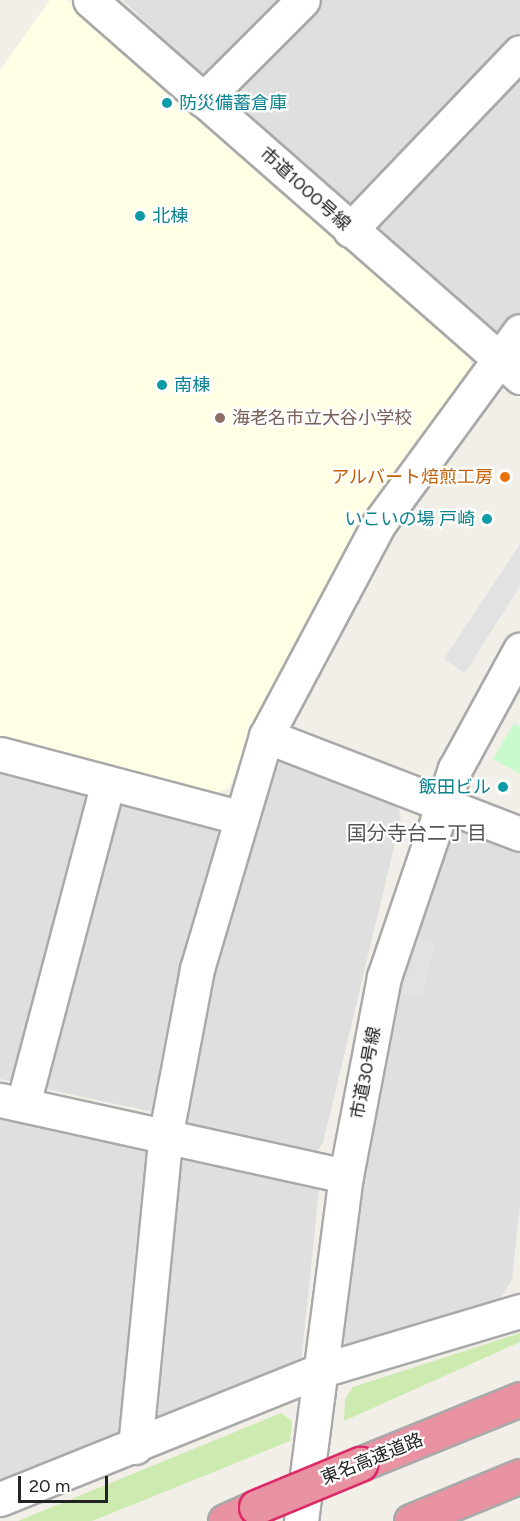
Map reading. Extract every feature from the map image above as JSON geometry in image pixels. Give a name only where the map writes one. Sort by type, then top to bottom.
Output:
[{"type":"highway","name":"東名高速道路","points":[[225,1521],[520,1399]]},
{"type":"highway","points":[[411,1521],[520,1476]]},
{"type":"street","name":"市道1000号線","points":[[90,0],[509,367]]},
{"type":"street","points":[[203,100],[303,0]]},
{"type":"street","points":[[350,230],[520,52]]},
{"type":"street","points":[[135,1447],[165,1134],[197,969],[266,736],[378,525],[509,367],[520,331]]},
{"type":"street","name":"市道30号線","points":[[301,1521],[346,1176],[384,976],[442,804],[482,713],[520,650]]},
{"type":"street","points":[[266,736],[520,834]]},
{"type":"street","points":[[0,754],[242,818]]},
{"type":"street","points":[[108,783],[11,1102],[165,1134],[346,1176]]},
{"type":"street","points":[[0,1499],[135,1447],[320,1371],[520,1311]]},
{"type":"shaded area","name":"海老名市立大谷小学校","points":[[50,0],[67,0],[470,359],[472,371],[258,717],[229,788],[216,793],[0,735],[0,70]]},
{"type":"shaded area","points":[[123,0],[285,0],[215,71],[196,72]]},
{"type":"shaded area","points":[[316,0],[520,0],[520,34],[365,197],[346,204],[236,103],[231,85]]},
{"type":"shaded area","points":[[520,65],[520,316],[497,335],[374,228]]},
{"type":"shaded area","points":[[520,544],[520,586],[465,673],[444,659]]},
{"type":"shaded area","points":[[278,751],[396,797],[401,818],[323,1143],[316,1153],[182,1124],[202,978]]},
{"type":"shaded area","points":[[0,766],[224,830],[153,1112],[0,1079]]},
{"type":"shaded area","points":[[465,827],[520,847],[520,1206],[512,1280],[497,1304],[346,1346],[340,1332],[365,1120],[394,993],[451,830]]},
{"type":"shaded area","points":[[418,938],[435,942],[422,998],[403,994]]},
{"type":"shaded area","points":[[6,1113],[308,1179],[319,1191],[301,1363],[0,1492],[0,1117]]},
{"type":"green space","points":[[514,723],[520,727],[520,774],[493,759]]},
{"type":"green space","points":[[520,1333],[520,1342],[344,1421],[345,1399],[353,1387]]},
{"type":"green space","points":[[281,1413],[292,1421],[290,1441],[92,1521],[18,1521]]},
{"type":"place","name":"防災備蓄倉庫","points":[[167,103]]},
{"type":"place","name":"北棟","points":[[140,216]]},
{"type":"place","name":"南棟","points":[[162,385]]},
{"type":"place","name":"海老名市立大谷小学校","points":[[220,418]]},
{"type":"place","name":"アルバート焙煎工房","points":[[505,477]]},
{"type":"place","name":"いこいの場 戸崎","points":[[487,519]]},
{"type":"place","name":"飯田ビル","points":[[503,787]]},
{"type":"district","name":"国分寺台二丁目","points":[[417,833]]}]
